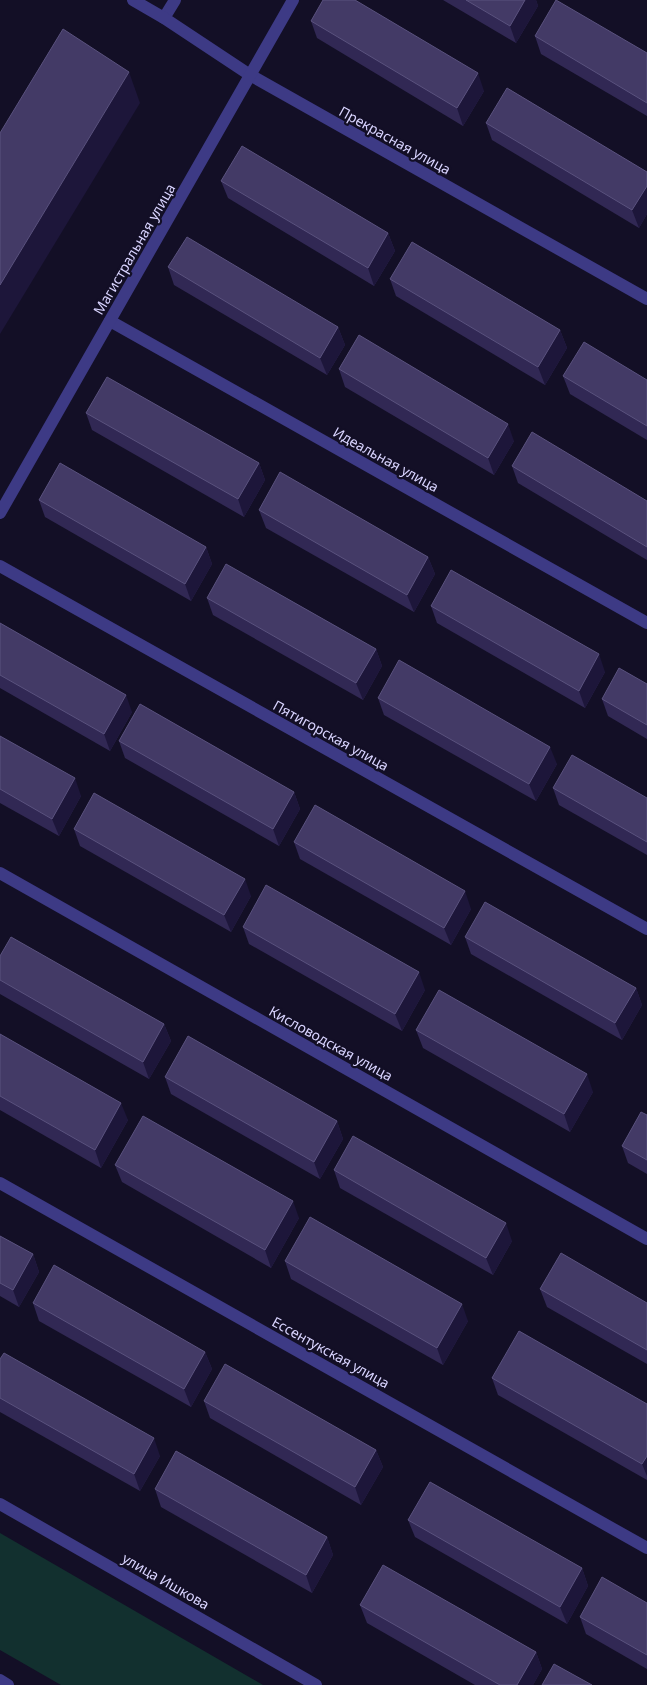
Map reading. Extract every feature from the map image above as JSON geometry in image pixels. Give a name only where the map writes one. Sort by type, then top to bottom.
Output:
[{"type":"street","name":"Прекрасная улица","points":[[133,0],[164,18],[250,75],[647,299]]},
{"type":"street","points":[[164,18],[175,0]]},
{"type":"street","name":"Магистральная улица","points":[[0,513],[293,0]]},
{"type":"street","name":"Идеальная улица","points":[[110,321],[647,623]]},
{"type":"street","name":"Пятигорская улица","points":[[0,566],[647,930]]},
{"type":"street","name":"Кисловодская улица","points":[[0,873],[647,1238]]},
{"type":"street","name":"Ессентукская улица","points":[[0,1183],[647,1548]]},
{"type":"street","name":"улица Ишкова","points":[[0,1504],[316,1685]]},
{"type":"street","points":[[0,1680],[8,1685]]},
{"type":"green space","points":[[0,1533],[263,1685],[61,1685],[0,1650]]},
{"type":"building","points":[[323,0],[355,0],[478,73],[457,108],[311,21]]},
{"type":"building","points":[[466,0],[525,0],[510,26]]},
{"type":"building","points":[[556,0],[647,53],[647,103],[535,36]]},
{"type":"building","points":[[63,29],[129,72],[0,285],[0,133]]},
{"type":"building","points":[[507,88],[647,172],[647,186],[632,210],[486,123]]},
{"type":"building","points":[[242,146],[388,233],[368,268],[221,181]]},
{"type":"building","points":[[187,237],[338,327],[320,358],[168,267]]},
{"type":"building","points":[[412,242],[560,330],[538,367],[390,279]]},
{"type":"building","points":[[359,335],[508,424],[488,458],[339,369]]},
{"type":"building","points":[[584,342],[647,380],[647,426],[563,376]]},
{"type":"building","points":[[107,377],[259,463],[238,499],[86,413]]},
{"type":"building","points":[[532,432],[647,501],[647,547],[512,466]]},
{"type":"building","points":[[60,463],[206,547],[185,584],[39,500]]},
{"type":"building","points":[[280,472],[428,557],[407,595],[259,510]]},
{"type":"building","points":[[226,564],[376,649],[356,683],[207,598]]},
{"type":"building","points":[[451,570],[599,654],[579,691],[431,606]]},
{"type":"building","points":[[0,623],[126,695],[104,734],[0,675]]},
{"type":"building","points":[[399,660],[550,747],[529,784],[378,698]]},
{"type":"building","points":[[619,668],[647,684],[647,725],[602,699]]},
{"type":"building","points":[[140,704],[294,792],[273,829],[119,741]]},
{"type":"building","points":[[0,736],[75,778],[52,819],[0,789]]},
{"type":"building","points":[[572,755],[647,798],[647,842],[553,788]]},
{"type":"building","points":[[94,793],[245,879],[224,915],[74,829]]},
{"type":"building","points":[[315,805],[465,891],[444,928],[294,842]]},
{"type":"building","points":[[266,885],[419,972],[395,1014],[243,927]]},
{"type":"building","points":[[485,902],[636,988],[615,1023],[465,937]]},
{"type":"building","points":[[11,937],[164,1024],[143,1062],[0,980],[0,956]]},
{"type":"building","points":[[439,990],[587,1074],[564,1114],[416,1030]]},
{"type":"building","points":[[0,1034],[121,1103],[95,1150],[0,1096]]},
{"type":"building","points":[[188,1036],[337,1121],[314,1162],[165,1077]]},
{"type":"building","points":[[641,1112],[647,1115],[647,1160],[622,1146]]},
{"type":"building","points":[[143,1116],[293,1201],[265,1250],[115,1165]]},
{"type":"building","points":[[353,1136],[506,1223],[486,1258],[334,1170]]},
{"type":"building","points":[[310,1217],[462,1304],[437,1348],[285,1261]]},
{"type":"building","points":[[0,1236],[33,1254],[13,1290],[0,1283]]},
{"type":"building","points":[[561,1253],[647,1303],[647,1350],[540,1289]]},
{"type":"building","points":[[54,1265],[205,1352],[184,1389],[33,1303]]},
{"type":"building","points":[[519,1331],[647,1404],[647,1456],[642,1464],[492,1378]]},
{"type":"building","points":[[4,1353],[154,1438],[134,1474],[0,1398],[0,1359]]},
{"type":"building","points":[[225,1364],[376,1450],[355,1487],[204,1401]]},
{"type":"building","points":[[176,1451],[327,1537],[306,1575],[155,1489]]},
{"type":"building","points":[[430,1482],[582,1568],[560,1607],[408,1520]]},
{"type":"building","points":[[383,1565],[536,1652],[517,1685],[500,1685],[360,1605]]},
{"type":"building","points":[[602,1577],[647,1603],[647,1655],[580,1617]]},
{"type":"building","points":[[554,1664],[592,1685],[542,1685]]}]
